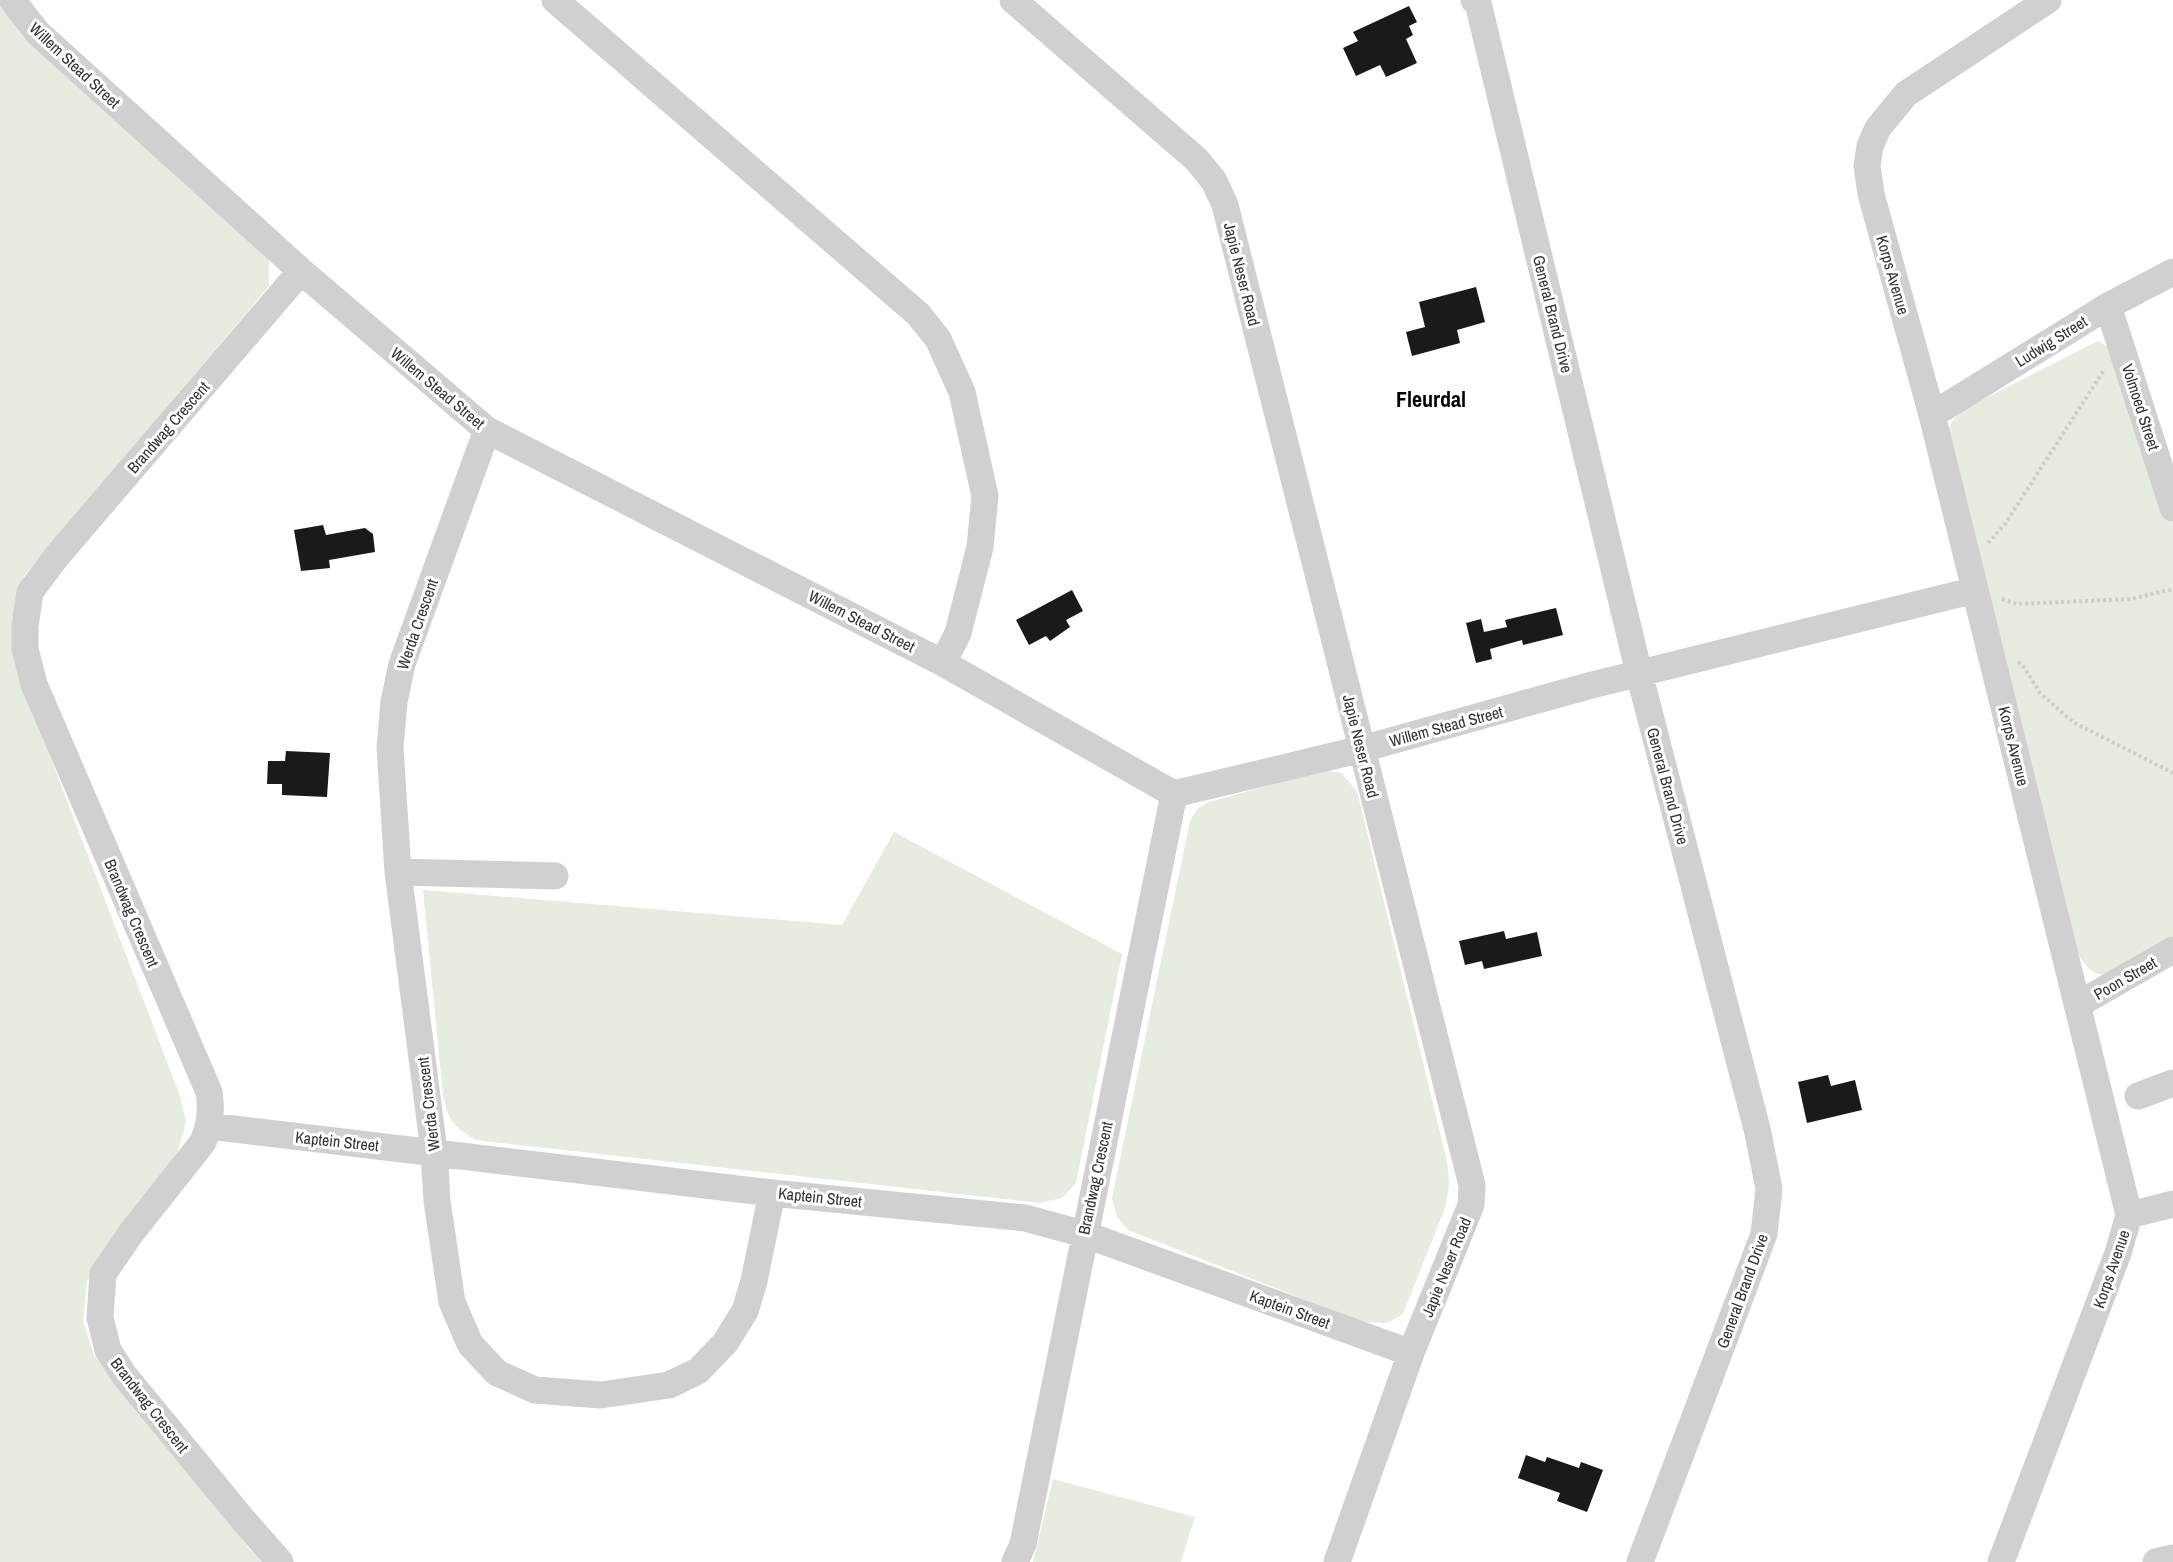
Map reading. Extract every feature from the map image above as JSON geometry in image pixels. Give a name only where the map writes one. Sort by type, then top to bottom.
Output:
[{"type":"street","name":"Willem Stead Street","points":[[12,0],[38,33],[301,272],[488,430],[943,663],[1174,794],[1362,749],[1639,673],[1975,590]]},
{"type":"street","points":[[555,0],[918,314],[938,339],[962,392],[985,496],[980,547],[958,633],[943,663]]},
{"type":"street","name":"Japie Neser Road","points":[[1013,0],[1197,160],[1214,181],[1225,205],[1472,1185],[1471,1205],[1411,1353],[1337,1562]]},
{"type":"street","name":"Korps Avenue","points":[[2001,1562],[2114,1264],[2129,1215],[1932,415],[1870,194],[1867,166],[1870,146],[1878,128],[1906,94],[2048,0]]},
{"type":"street","name":"General Brand Drive","points":[[1478,1],[1639,673],[1758,1133],[1769,1189],[1764,1234],[1640,1562]]},
{"type":"street","name":"Brandwag Crescent","points":[[280,1562],[124,1375],[108,1350],[100,1318],[103,1274],[131,1233],[203,1142],[210,1126],[211,1109],[209,1092],[34,684],[25,649],[25,626],[30,592],[57,556],[301,272]]},
{"type":"street","name":"Ludwig Street","points":[[1932,415],[2108,306],[2173,272]]},
{"type":"street","name":"Volmoed Street","points":[[2108,306],[2173,508]]},
{"type":"street","name":"Werda Crescent","points":[[488,430],[402,664],[394,702],[390,747],[399,872],[434,1151],[437,1201],[452,1302],[470,1344],[496,1373],[535,1390],[601,1395],[669,1384],[698,1371],[724,1343],[745,1311],[772,1193]]},
{"type":"street","name":"Brandwag Crescent","points":[[1015,1562],[1023,1544],[1174,794]]},
{"type":"street","points":[[399,872],[555,876]]},
{"type":"street","name":"Poon Street","points":[[2077,1005],[2173,950]]},
{"type":"street","points":[[2138,1096],[2173,1083]]},
{"type":"street","name":"Kaptein Street","points":[[210,1126],[772,1193],[1025,1218],[1084,1234],[1411,1353]]},
{"type":"street","points":[[2129,1215],[2173,1203]]},
{"type":"street","points":[[2156,1562],[2173,1558]]},
{"type":"path","points":[[1969,562],[2005,524],[2121,345]]},
{"type":"path","points":[[1975,590],[2017,604],[2131,599],[2173,589]]},
{"type":"path","points":[[1990,651],[2012,657],[2024,667],[2040,693],[2073,722],[2173,773]]},
{"type":"shaded area","points":[[0,7],[40,52],[269,256],[269,286],[24,576],[12,620],[14,662],[180,1096],[186,1122],[178,1151],[87,1281],[83,1321],[94,1355],[251,1551],[264,1562],[0,1562]]},
{"type":"shaded area","points":[[2098,341],[2117,352],[2173,523],[2173,939],[2125,967],[2105,974],[2098,974],[2091,970],[2076,950],[1947,436],[1951,423],[1962,410]]},
{"type":"shaded area","points":[[1324,770],[1341,773],[1357,791],[1447,1161],[1449,1185],[1445,1208],[1403,1314],[1387,1323],[1362,1322],[1128,1230],[1117,1217],[1112,1198],[1190,821],[1197,809],[1209,802]]},
{"type":"shaded area","points":[[894,832],[1122,954],[1076,1183],[1062,1198],[1040,1203],[475,1140],[453,1122],[447,1111],[443,1095],[423,890],[842,925]]},
{"type":"shaded area","points":[[1053,1479],[1195,1517],[1181,1562],[1033,1562]]},
{"type":"building","points":[[1409,6],[1417,22],[1409,26],[1413,35],[1406,39],[1417,63],[1386,77],[1380,65],[1356,76],[1343,48],[1358,41],[1353,32]]},
{"type":"building","points":[[1476,287],[1485,322],[1457,330],[1460,343],[1412,356],[1406,332],[1425,327],[1419,302]]},
{"type":"building","points":[[323,525],[326,535],[365,528],[373,534],[375,552],[329,560],[330,568],[301,571],[294,530]]},
{"type":"building","points":[[1072,590],[1083,611],[1066,620],[1070,627],[1050,641],[1046,636],[1029,645],[1016,620]]},
{"type":"building","points":[[1556,608],[1563,635],[1523,645],[1522,640],[1490,649],[1492,659],[1476,663],[1466,623],[1481,619],[1484,632],[1507,627],[1505,620]]},
{"type":"building","points":[[286,751],[330,753],[327,797],[282,795],[282,784],[267,784],[268,761],[285,761]]},
{"type":"building","points":[[1504,931],[1506,939],[1537,932],[1542,956],[1484,969],[1482,961],[1465,965],[1459,941]]},
{"type":"building","points":[[1828,1075],[1831,1086],[1855,1080],[1862,1110],[1807,1123],[1798,1082]]},
{"type":"building","points":[[1526,1455],[1545,1462],[1547,1457],[1579,1468],[1581,1462],[1603,1470],[1587,1512],[1557,1501],[1560,1493],[1518,1478]]},
{"type":"district","name":"Fleurdal","points":[[1431,399]]}]
